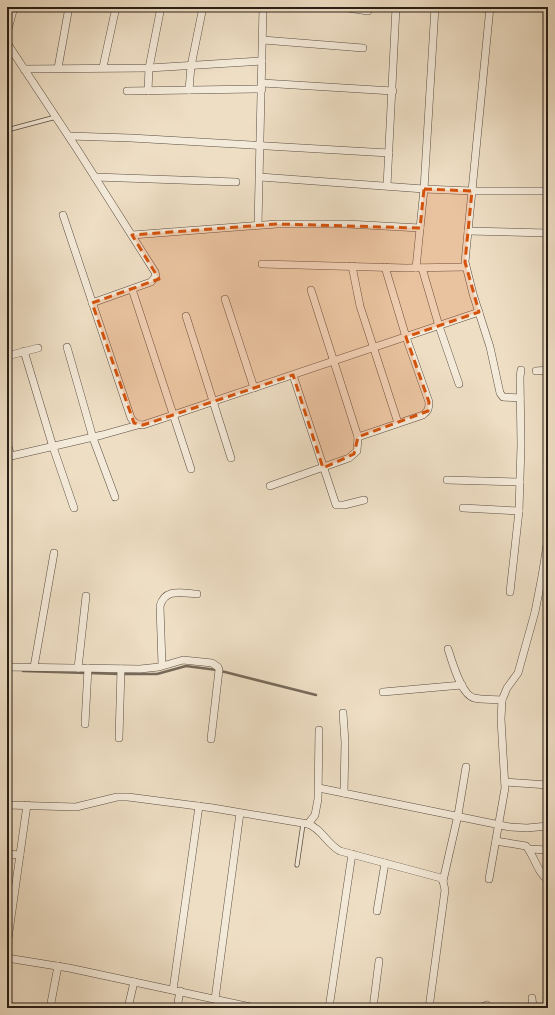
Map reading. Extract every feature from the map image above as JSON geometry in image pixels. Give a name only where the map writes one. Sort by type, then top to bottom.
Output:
[{"type":"street","points":[[7,33],[14,7]]},
{"type":"street","points":[[58,68],[69,7]]},
{"type":"street","points":[[103,67],[116,7]]},
{"type":"street","points":[[148,91],[149,68],[161,7]]},
{"type":"street","points":[[188,90],[191,66],[203,7]]},
{"type":"street","points":[[258,225],[263,7]]},
{"type":"street","points":[[341,7],[368,11]]},
{"type":"street","points":[[387,186],[393,91],[396,7]]},
{"type":"street","points":[[435,7],[424,189],[420,228],[419,268],[459,384]]},
{"type":"street","points":[[490,7],[466,252],[466,267],[490,347],[500,393],[503,397],[520,398]]},
{"type":"street","points":[[263,40],[362,48]]},
{"type":"street","points":[[7,45],[69,136],[155,272],[156,276],[151,282],[92,303]]},
{"type":"street","points":[[24,69],[103,67],[149,68],[262,61]]},
{"type":"street","points":[[127,91],[188,90],[262,86],[393,91]]},
{"type":"street","points":[[69,136],[389,153]]},
{"type":"street","points":[[95,177],[236,182]]},
{"type":"street","points":[[260,177],[424,189],[472,191],[548,191]]},
{"type":"street","points":[[63,215],[131,418],[138,425]]},
{"type":"street","points":[[132,235],[258,225],[347,224],[420,228]]},
{"type":"street","points":[[468,231],[548,233]]},
{"type":"street","points":[[262,264],[419,268],[466,267]]},
{"type":"street","points":[[352,266],[360,306],[398,423]]},
{"type":"street","points":[[358,437],[423,415],[428,411],[429,407],[429,402],[406,337],[385,267]]},
{"type":"street","points":[[547,274],[548,287]]},
{"type":"street","points":[[132,289],[191,469]]},
{"type":"street","points":[[270,486],[349,458],[357,450],[358,437],[311,290]]},
{"type":"street","points":[[225,299],[254,388]]},
{"type":"street","points":[[7,443],[9,457],[143,425],[479,312]]},
{"type":"street","points":[[186,316],[231,458]]},
{"type":"street","points":[[67,347],[93,438],[115,497]]},
{"type":"street","points":[[7,356],[38,348]]},
{"type":"street","points":[[24,351],[53,447],[74,508]]},
{"type":"street","points":[[510,592],[519,511],[521,370]]},
{"type":"street","points":[[536,371],[548,370]]},
{"type":"street","points":[[293,375],[336,505],[344,505],[364,500]]},
{"type":"street","points":[[447,480],[520,482]]},
{"type":"street","points":[[463,508],[519,511]]},
{"type":"street","points":[[488,879],[503,803],[505,782],[501,719],[502,700],[507,688],[518,673],[535,612],[548,538]]},
{"type":"street","points":[[34,667],[54,553]]},
{"type":"street","points":[[7,577],[7,582]]},
{"type":"street","points":[[162,665],[160,606],[162,601],[169,594],[197,594]]},
{"type":"street","points":[[78,668],[86,596]]},
{"type":"street","points":[[448,649],[462,685],[468,695],[473,698],[502,700]]},
{"type":"street","points":[[7,667],[140,669],[188,660],[212,663],[218,667],[219,670],[211,739]]},
{"type":"street","points":[[86,724],[88,668]]},
{"type":"street","points":[[120,738],[122,669]]},
{"type":"street","points":[[383,692],[462,685]]},
{"type":"street","points":[[343,714],[345,742],[344,793]]},
{"type":"street","points":[[306,824],[315,815],[317,810],[319,788],[319,730]]},
{"type":"street","points":[[429,1008],[445,890],[443,881],[458,815],[466,767]]},
{"type":"street","points":[[505,782],[548,785]]},
{"type":"street","points":[[319,788],[518,828],[548,826]]},
{"type":"street","points":[[7,805],[76,807],[117,797],[128,797],[198,806],[306,824],[317,829],[334,848],[436,876],[443,881]]},
{"type":"street","points":[[7,946],[27,805]]},
{"type":"street","points":[[177,1008],[176,991],[198,806]]},
{"type":"street","points":[[215,999],[240,813]]},
{"type":"street","points":[[496,841],[522,845],[529,849],[548,850]]},
{"type":"street","points":[[529,849],[541,873],[548,880]]},
{"type":"street","points":[[7,854],[20,856]]},
{"type":"street","points":[[329,1008],[352,854]]},
{"type":"street","points":[[377,911],[385,863]]},
{"type":"street","points":[[7,958],[58,966],[252,1008]]},
{"type":"street","points":[[373,1008],[379,961]]},
{"type":"street","points":[[50,1008],[58,966]]},
{"type":"street","points":[[128,1008],[134,982]]},
{"type":"street","points":[[532,998],[533,1008]]},
{"type":"lane","points":[[7,130],[56,117]]},
{"type":"lane","points":[[297,866],[306,824]]},
{"type":"highlighted area","points":[[424,189],[472,191],[465,262],[479,312],[406,337],[429,402],[428,411],[358,437],[354,454],[323,468],[293,375],[143,425],[134,423],[92,303],[159,279],[132,235],[277,224],[420,228]]},
{"type":"waterway","points":[[123,674],[157,674],[186,666],[217,670]]},
{"type":"waterway","points":[[23,671],[86,673]]},
{"type":"waterway","points":[[221,671],[316,695]]},
{"type":"waterway","points":[[89,673],[119,674]]}]
